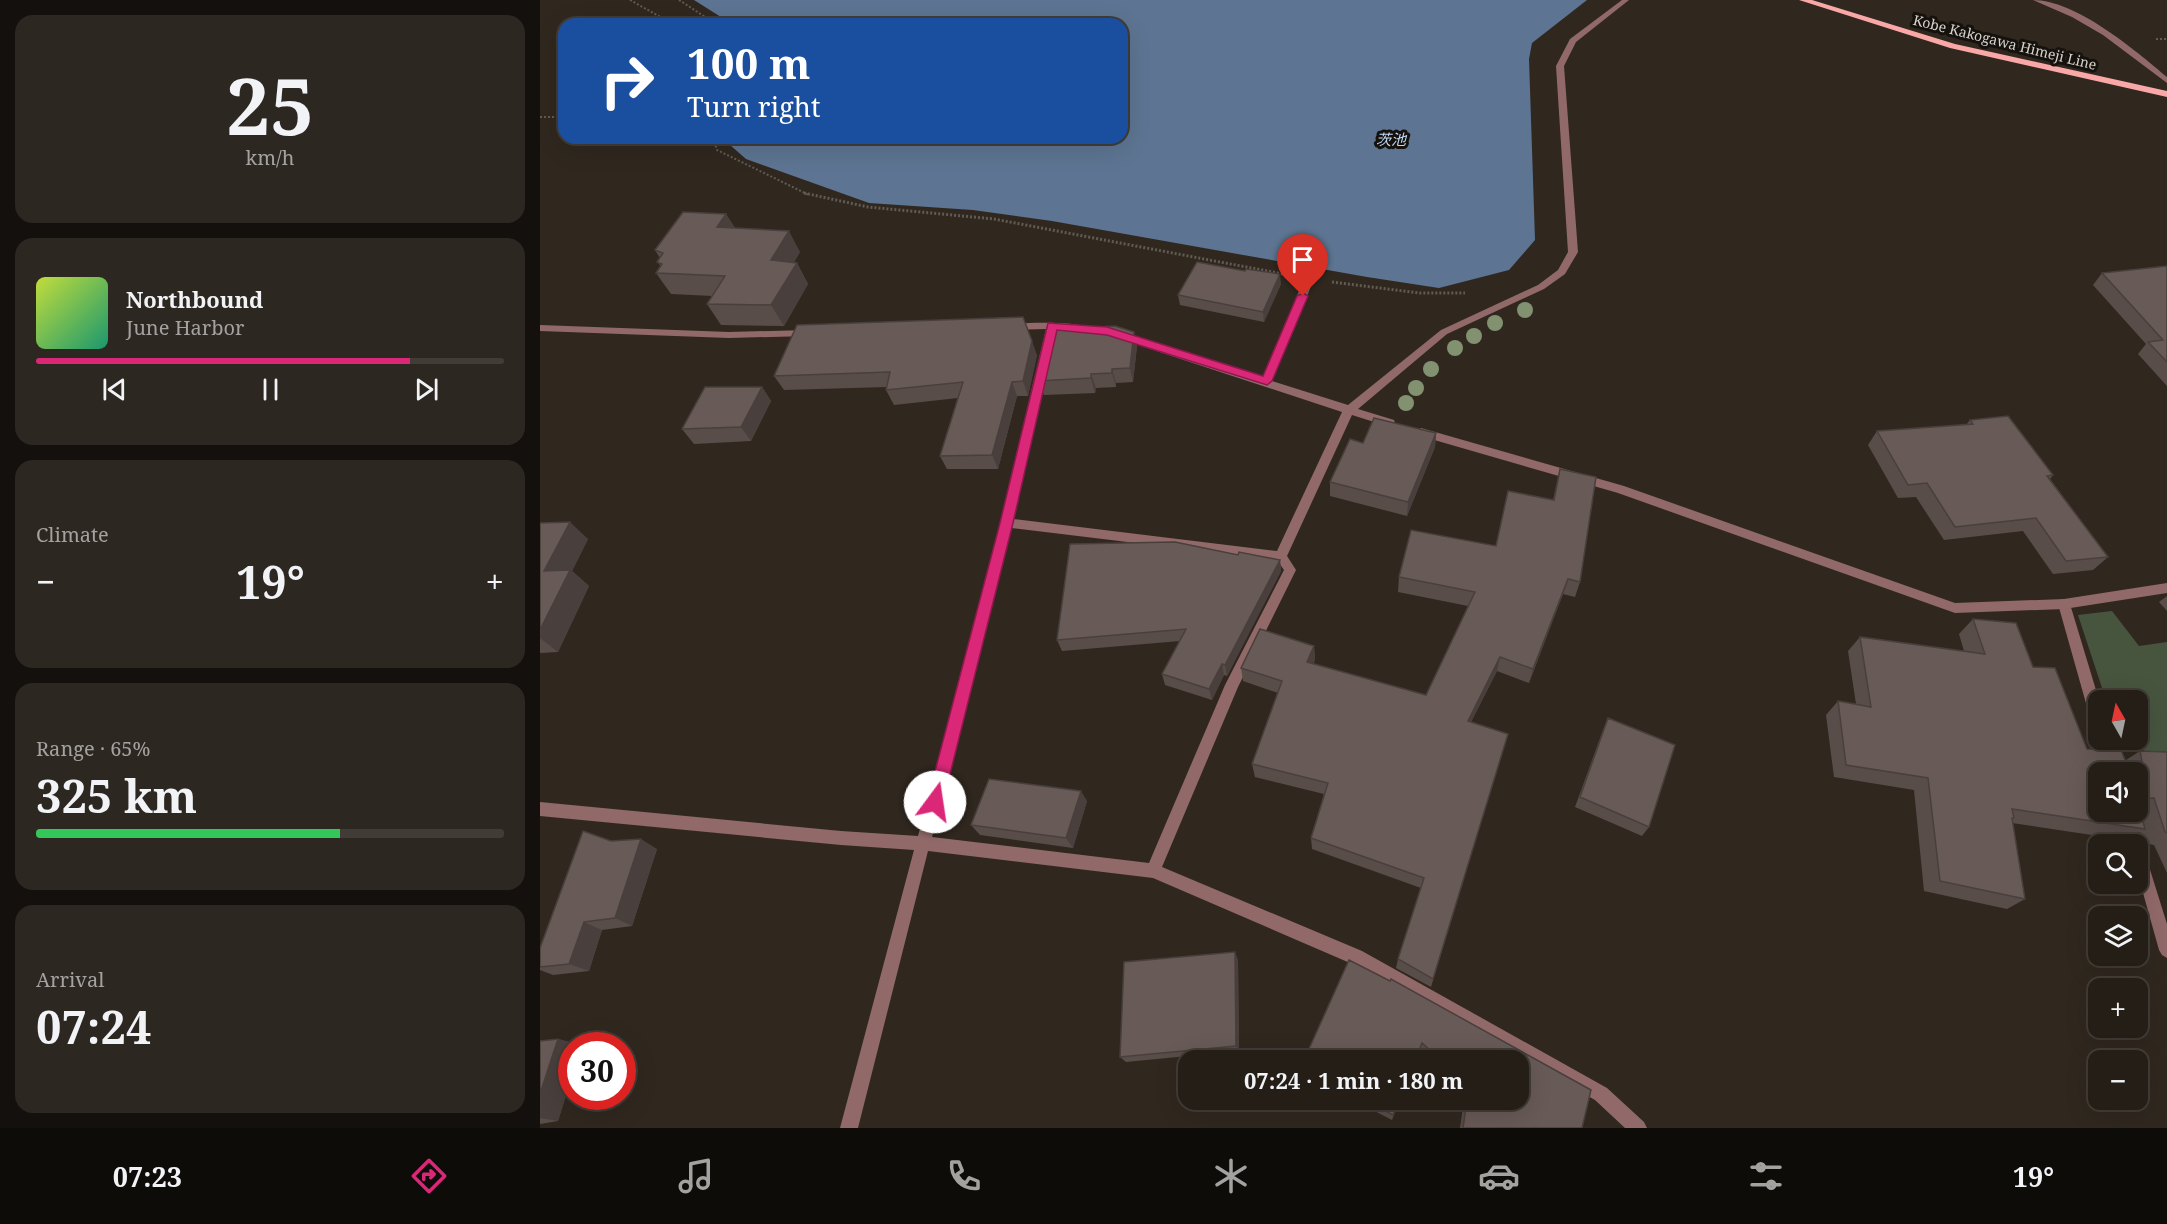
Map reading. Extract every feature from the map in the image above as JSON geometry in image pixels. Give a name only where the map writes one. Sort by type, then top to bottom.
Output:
[{"type":"main road","name":"Kobe Kakogawa Himeji Line","points":[[1803,0],[1953,46],[2167,94]]},
{"type":"street","points":[[1281,556],[1348,411],[1444,332],[1540,287],[1562,272],[1573,252],[1560,66],[1573,41],[1626,0]]},
{"type":"street","points":[[2036,0],[2099,27],[2121,41],[2167,81]]},
{"type":"street","points":[[1267,381],[1309,279]]},
{"type":"street","points":[[849,1128],[1006,523],[1052,326]]},
{"type":"street","points":[[1005,327],[1052,326],[1102,331],[1267,381],[1348,411],[1620,489],[1955,608],[2064,604],[2167,588]]},
{"type":"street","points":[[540,328],[729,335],[820,333]]},
{"type":"street","points":[[1006,523],[1281,556]]},
{"type":"street","points":[[1153,871],[1232,685],[1290,570],[1281,556]]},
{"type":"street","points":[[2064,604],[2089,690]]},
{"type":"street","points":[[540,809],[923,843],[1153,871],[1356,957],[1601,1094],[1638,1128]]},
{"type":"street","points":[[2148,886],[2167,950]]},
{"type":"path","points":[[630,0],[662,18]]},
{"type":"path","points":[[679,0],[707,18]]},
{"type":"path","points":[[540,117],[558,117]]},
{"type":"path","points":[[715,144],[717,150],[805,194],[868,207],[994,219],[1309,279],[1420,293],[1471,292]]},
{"type":"green space","points":[[2112,611],[2139,646],[2167,642],[2167,757],[2155,756],[2143,750],[2148,750],[2148,690],[2103,690],[2078,615]]},
{"type":"water","name":"茨池","points":[[694,0],[1587,0],[1532,43],[1529,59],[1535,240],[1509,270],[1439,288],[1052,221],[973,210],[869,203],[746,159],[730,144],[1128,144],[1128,18],[722,18]]},
{"type":"building","points":[[683,212],[726,214],[717,227],[789,231],[771,260],[797,263],[771,305],[707,304],[725,276],[656,273],[662,264],[657,262],[663,253],[655,250]]},
{"type":"building","points":[[1197,262],[1245,271],[1246,269],[1280,274],[1263,312],[1178,295]]},
{"type":"building","points":[[2167,266],[2167,362],[2148,342],[2163,340],[2102,273]]},
{"type":"building","points":[[1023,317],[1032,341],[1023,381],[1012,382],[992,455],[940,456],[963,382],[886,390],[890,372],[774,376],[797,325]]},
{"type":"building","points":[[1115,326],[1134,332],[1130,368],[1112,369],[1112,373],[1091,374],[1091,378],[1038,381],[1048,341],[1057,329]]},
{"type":"building","points":[[705,387],[762,387],[741,427],[682,429]]},
{"type":"building","points":[[2008,416],[2053,475],[2047,476],[2108,557],[2066,561],[2036,518],[1955,527],[1927,483],[1908,485],[1877,431],[1973,424],[1970,420]]},
{"type":"building","points":[[1374,418],[1436,433],[1408,502],[1330,482],[1350,439],[1363,443]]},
{"type":"building","points":[[1560,469],[1596,477],[1580,582],[1568,579],[1533,669],[1500,657],[1468,721],[1508,734],[1433,979],[1398,959],[1424,878],[1311,838],[1328,783],[1252,764],[1282,681],[1241,668],[1260,629],[1314,646],[1307,662],[1426,695],[1475,592],[1399,577],[1411,530],[1496,546],[1508,491],[1554,500]]},
{"type":"building","points":[[570,522],[544,571],[570,570],[540,630],[540,523]]},
{"type":"building","points":[[1175,542],[1238,555],[1239,552],[1280,560],[1225,665],[1222,664],[1209,689],[1162,674],[1186,629],[1057,640],[1070,544]]},
{"type":"building","points":[[1973,619],[2016,623],[2033,667],[2055,668],[2087,749],[2121,750],[2126,762],[2088,762],[2088,820],[2012,809],[2025,899],[1940,881],[1928,778],[1846,765],[1838,701],[1871,707],[1860,637],[1985,654]]},
{"type":"building","points":[[1608,718],[1675,745],[1649,827],[1580,797]]},
{"type":"building","points":[[2140,751],[2167,752],[2167,833],[2154,798],[2148,798],[2148,762],[2126,762],[2142,761]]},
{"type":"building","points":[[989,779],[1081,791],[1066,838],[971,825]]},
{"type":"building","points":[[2098,822],[2143,822],[2145,829]]},
{"type":"building","points":[[583,831],[611,841],[641,839],[615,918],[584,922],[569,964],[540,967],[540,948]]},
{"type":"building","points":[[1235,952],[1236,1046],[1120,1057],[1124,962]]},
{"type":"building","points":[[1349,960],[1390,981],[1391,979],[1519,1050],[1430,1050],[1422,1043],[1419,1050],[1308,1050]]},
{"type":"building","points":[[558,1039],[540,1094],[540,1041]]},
{"type":"building","points":[[1529,1056],[1591,1090],[1582,1128],[1463,1128],[1466,1110],[1529,1110]]},
{"type":"building","points":[[1383,1110],[1395,1110],[1393,1115]]},
{"type":"route","points":[[935,802],[1006,523],[1052,326],[1107,331],[1267,381],[1303,296]]}]
